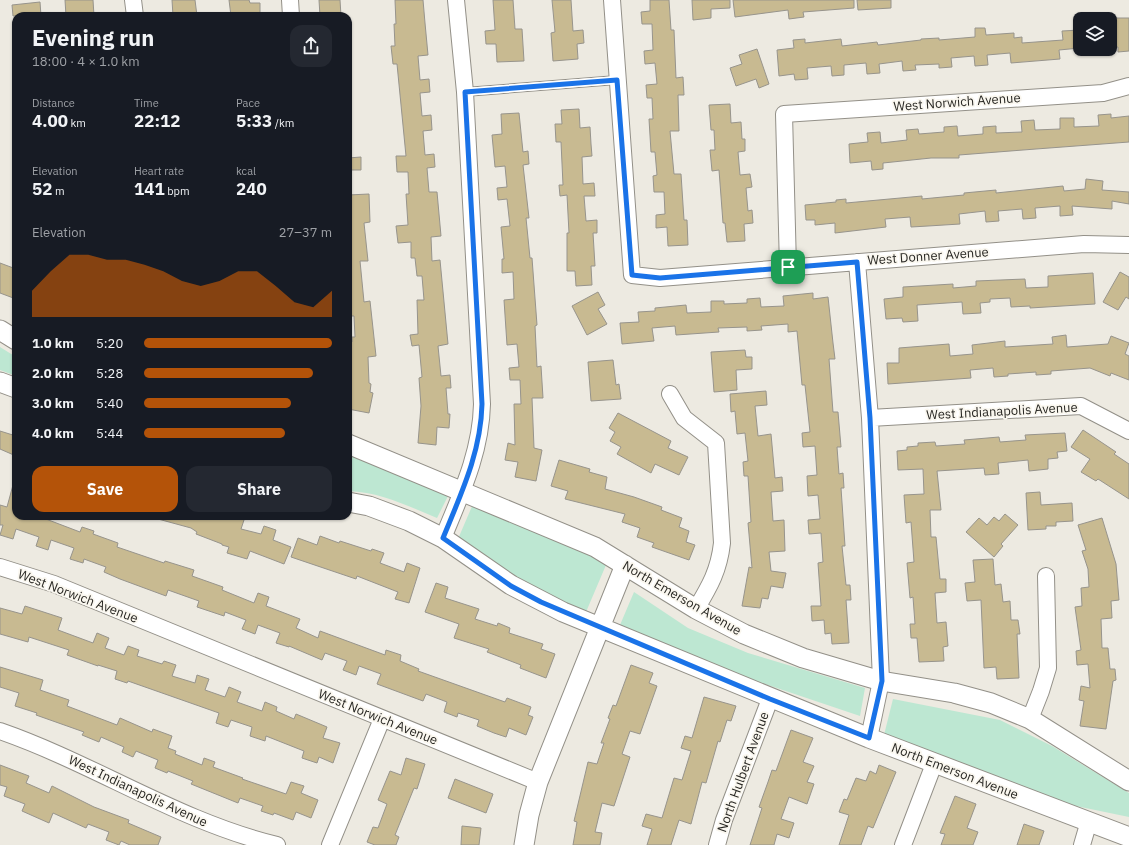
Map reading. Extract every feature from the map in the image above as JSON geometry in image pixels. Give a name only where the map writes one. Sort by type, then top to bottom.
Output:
[{"type":"street","points":[[133,0],[134,12]]},
{"type":"street","points":[[290,0],[291,12]]},
{"type":"street","points":[[443,538],[477,450],[482,425],[465,92],[456,0]]},
{"type":"street","points":[[612,0],[617,80]]},
{"type":"street","name":"West Donner Avenue","points":[[617,80],[632,275],[660,278],[1084,244],[1129,246]]},
{"type":"street","name":"West Norwich Avenue","points":[[788,267],[784,114],[1103,93],[1129,86]]},
{"type":"street","points":[[857,262],[870,418],[882,681],[869,738]]},
{"type":"street","points":[[0,330],[12,338]]},
{"type":"street","points":[[0,382],[12,386]]},
{"type":"street","points":[[670,394],[684,418],[716,443],[722,543],[721,554],[714,579],[696,609]]},
{"type":"street","name":"West Indianapolis Avenue","points":[[870,418],[1081,406],[1129,431]]},
{"type":"street","name":"North Emerson Avenue","points":[[352,446],[595,546],[696,609],[744,634],[803,658],[882,681],[954,693],[991,703],[1030,719],[1129,781]]},
{"type":"street","name":"North Emerson Avenue","points":[[352,503],[369,506],[409,521],[443,538],[511,586],[541,602],[770,699],[934,764],[1129,837]]},
{"type":"street","points":[[524,845],[529,815],[538,782],[625,565]]},
{"type":"street","name":"West Norwich Avenue","points":[[0,567],[54,584],[538,782]]},
{"type":"street","points":[[1030,719],[1048,668],[1046,576]]},
{"type":"street","name":"North Hulbert Avenue","points":[[717,845],[724,820],[770,699]]},
{"type":"street","points":[[331,844],[338,823],[382,719]]},
{"type":"street","name":"West Indianapolis Avenue","points":[[0,731],[58,754],[216,827],[251,839],[277,845]]},
{"type":"street","points":[[904,845],[934,764]]},
{"type":"street","points":[[1082,845],[1089,821],[1129,829]]},
{"type":"lane","points":[[465,92],[617,80]]},
{"type":"green space","points":[[0,347],[12,354],[12,374],[0,370]]},
{"type":"green space","points":[[352,455],[449,494],[437,518],[405,504],[360,492],[352,491]]},
{"type":"green space","points":[[473,504],[583,550],[606,565],[586,612],[522,583],[458,539]]},
{"type":"green space","points":[[634,592],[688,628],[748,653],[865,688],[860,716],[717,668],[620,625]]},
{"type":"green space","points":[[893,699],[1000,720],[1052,746],[1129,793],[1129,817],[1071,805],[884,735]]},
{"type":"building","points":[[65,0],[93,0],[94,12],[66,12]]},
{"type":"building","points":[[172,0],[195,0],[196,12],[173,12]]},
{"type":"building","points":[[229,0],[249,0],[250,3],[260,3],[260,12],[230,12]]},
{"type":"building","points":[[319,0],[340,0],[341,12],[320,12]]},
{"type":"building","points":[[395,0],[423,0],[428,55],[418,56],[420,80],[429,79],[430,92],[420,93],[422,116],[431,115],[432,130],[423,131],[425,155],[434,154],[435,167],[427,168],[429,192],[437,192],[441,236],[431,237],[432,261],[440,260],[448,344],[438,346],[441,376],[450,375],[451,388],[446,388],[448,414],[450,414],[449,428],[437,427],[436,445],[418,443],[421,406],[419,378],[422,377],[419,345],[412,346],[410,335],[418,334],[417,300],[424,300],[422,276],[417,276],[415,258],[411,258],[411,242],[398,243],[396,226],[408,225],[406,194],[409,194],[408,172],[397,172],[396,156],[406,156],[397,64],[393,64],[391,46],[395,46]]},
{"type":"building","points":[[493,0],[513,0],[515,29],[522,29],[524,61],[497,62],[496,44],[486,44],[485,31],[495,30]]},
{"type":"building","points":[[552,0],[571,0],[573,31],[583,30],[584,43],[577,44],[578,59],[553,61],[551,33],[555,32]]},
{"type":"building","points":[[650,0],[669,0],[671,30],[674,30],[676,78],[683,77],[684,95],[678,95],[679,131],[670,131],[674,174],[681,174],[684,220],[687,220],[688,245],[668,246],[667,227],[656,228],[656,215],[665,214],[664,192],[654,192],[653,176],[657,175],[655,152],[651,152],[649,119],[653,119],[652,98],[647,98],[646,85],[657,84],[655,63],[645,64],[644,51],[653,50],[652,24],[642,24],[641,12],[650,11]]},
{"type":"building","points":[[692,0],[730,0],[730,8],[711,9],[711,18],[693,20]]},
{"type":"building","points":[[733,0],[854,0],[854,8],[803,12],[804,17],[789,19],[788,10],[735,17]]},
{"type":"building","points":[[857,0],[891,0],[891,8],[858,10]]},
{"type":"building","points":[[40,2],[41,12],[13,12],[12,5]]},
{"type":"building","points":[[1117,18],[1129,18],[1129,51],[1118,52]]},
{"type":"building","points":[[975,28],[985,28],[986,35],[1014,33],[1014,38],[1022,37],[1022,43],[1063,40],[1062,31],[1073,30],[1073,49],[1059,50],[1060,59],[1011,63],[1010,53],[987,55],[988,65],[975,66],[974,56],[951,58],[952,67],[939,68],[939,64],[915,65],[916,70],[903,71],[902,61],[879,64],[880,73],[867,74],[866,63],[844,65],[844,75],[832,76],[831,66],[807,68],[808,79],[795,80],[794,74],[779,76],[777,50],[794,48],[793,40],[805,39],[805,43],[841,39],[842,46],[877,42],[878,45],[921,39],[939,38],[939,40],[975,37]]},
{"type":"building","points":[[757,49],[769,84],[759,88],[756,79],[736,86],[730,68],[742,64],[739,55]]},
{"type":"building","points":[[730,104],[731,123],[741,122],[742,139],[745,139],[745,151],[738,152],[740,175],[750,174],[752,187],[746,188],[748,211],[752,210],[753,223],[744,224],[745,241],[727,242],[725,223],[723,223],[719,170],[712,171],[710,150],[715,150],[714,130],[711,130],[709,105]]},
{"type":"building","points":[[579,109],[580,128],[590,127],[592,156],[582,157],[583,184],[594,183],[595,196],[584,196],[586,221],[597,220],[597,233],[593,233],[595,266],[591,266],[592,285],[576,286],[575,271],[567,271],[567,233],[569,233],[567,195],[560,196],[559,185],[563,185],[561,142],[556,142],[555,124],[562,124],[561,110]]},
{"type":"building","points":[[519,113],[523,152],[528,151],[529,164],[523,165],[529,218],[526,218],[530,258],[532,258],[537,325],[535,326],[537,367],[541,366],[543,398],[532,398],[534,448],[542,450],[536,481],[515,477],[518,462],[505,460],[508,443],[515,445],[514,404],[521,404],[520,380],[510,380],[509,368],[519,367],[517,344],[507,345],[504,300],[514,299],[513,272],[502,273],[502,259],[504,259],[501,227],[510,226],[507,199],[498,200],[497,188],[507,187],[505,166],[495,167],[492,135],[502,134],[501,114]]},
{"type":"building","points":[[1111,114],[1111,118],[1129,116],[1129,142],[959,155],[959,158],[931,158],[883,163],[883,169],[872,170],[871,161],[850,163],[849,144],[868,142],[867,133],[880,132],[881,143],[907,140],[906,130],[918,129],[919,134],[944,132],[944,127],[957,126],[958,136],[983,134],[983,127],[996,126],[996,133],[1022,132],[1021,121],[1034,120],[1035,130],[1060,129],[1060,118],[1074,118],[1074,127],[1099,126],[1098,115]]},
{"type":"building","points":[[361,157],[361,170],[352,170],[352,158]]},
{"type":"building","points":[[1086,179],[1103,181],[1102,190],[1129,192],[1129,204],[1112,201],[1112,209],[1072,206],[1073,215],[1060,216],[1060,206],[1035,208],[1036,218],[1023,219],[1022,209],[998,211],[999,221],[986,222],[985,211],[959,214],[960,224],[928,226],[911,227],[910,217],[885,219],[886,227],[835,233],[835,223],[815,225],[815,220],[806,220],[805,205],[836,202],[836,200],[846,199],[846,203],[922,196],[922,199],[996,190],[996,193],[1063,186],[1064,191],[1085,189]]},
{"type":"building","points":[[369,194],[370,222],[364,223],[368,261],[360,261],[364,302],[370,301],[376,356],[368,357],[369,383],[371,384],[370,392],[373,393],[369,413],[352,410],[352,337],[355,337],[354,316],[352,316],[352,195]]},
{"type":"building","points":[[0,263],[12,268],[12,298],[0,293]]},
{"type":"building","points":[[1120,272],[1129,277],[1129,299],[1126,297],[1118,310],[1103,302]]},
{"type":"building","points":[[1093,273],[1095,304],[1030,308],[1030,306],[1011,307],[1010,298],[990,299],[990,302],[980,303],[981,313],[963,314],[962,302],[917,305],[918,321],[903,322],[902,318],[886,319],[884,299],[903,297],[903,287],[953,284],[953,288],[976,286],[976,281],[1025,279],[1026,288],[1048,287],[1048,276]]},
{"type":"building","points":[[598,292],[605,305],[598,309],[607,324],[587,335],[572,306]]},
{"type":"building","points":[[813,293],[813,299],[828,297],[835,359],[829,359],[833,412],[838,412],[841,447],[837,447],[839,474],[843,473],[844,488],[841,488],[845,546],[842,546],[846,585],[850,585],[851,600],[846,600],[849,643],[832,644],[831,633],[825,634],[824,620],[812,621],[811,606],[821,606],[818,563],[823,562],[821,533],[809,534],[808,520],[820,519],[818,495],[808,496],[807,476],[817,475],[815,446],[803,447],[802,433],[810,432],[805,385],[802,385],[797,331],[788,332],[788,324],[761,326],[762,330],[747,331],[747,327],[718,328],[719,332],[676,335],[675,326],[652,328],[654,341],[622,344],[620,323],[639,322],[638,312],[655,311],[655,308],[686,305],[687,313],[711,312],[711,301],[724,301],[724,304],[747,303],[747,299],[760,298],[761,307],[784,306],[783,296]]},
{"type":"building","points":[[1066,335],[1067,347],[1108,344],[1111,336],[1129,343],[1125,354],[1129,356],[1129,380],[1111,373],[1110,376],[1090,368],[1051,371],[1051,374],[1036,375],[1036,372],[1008,374],[1008,376],[994,377],[993,368],[970,370],[971,378],[888,384],[887,363],[899,363],[899,348],[949,344],[950,356],[973,354],[972,345],[1005,341],[1005,347],[1053,344],[1052,337]]},
{"type":"building","points":[[745,350],[746,357],[752,357],[752,369],[736,370],[737,390],[714,392],[711,352]]},
{"type":"building","points":[[613,360],[616,385],[619,384],[621,399],[591,401],[588,362]]},
{"type":"building","points":[[766,391],[767,405],[755,406],[758,436],[771,434],[775,478],[782,477],[783,491],[771,492],[773,521],[784,520],[785,551],[769,552],[771,571],[786,573],[783,588],[771,586],[768,599],[762,598],[760,608],[742,606],[749,567],[752,568],[748,523],[751,522],[748,476],[744,476],[743,462],[748,461],[745,433],[737,434],[735,411],[731,412],[730,394]]},
{"type":"building","points":[[618,413],[671,441],[668,448],[688,457],[679,475],[655,464],[651,473],[617,454],[621,447],[610,441],[615,432],[609,428]]},
{"type":"building","points":[[1083,430],[1116,452],[1114,454],[1129,464],[1129,499],[1098,479],[1096,481],[1081,472],[1090,459],[1071,447]]},
{"type":"building","points":[[0,431],[12,435],[12,454],[0,449]]},
{"type":"building","points":[[1065,433],[1067,451],[1057,452],[1058,458],[1048,459],[1048,469],[1029,471],[1028,460],[998,463],[999,474],[985,475],[984,468],[937,471],[941,510],[930,510],[931,537],[936,537],[940,579],[946,579],[946,592],[935,593],[937,623],[946,622],[948,646],[943,647],[944,661],[919,662],[917,638],[911,638],[910,624],[915,624],[913,597],[910,598],[907,563],[914,562],[911,522],[906,523],[904,495],[924,494],[923,469],[898,470],[897,451],[907,450],[907,447],[918,446],[918,443],[935,442],[936,446],[965,444],[964,440],[999,437],[1000,442],[1026,440],[1025,435]]},
{"type":"building","points":[[559,460],[590,469],[589,472],[607,477],[605,489],[662,507],[661,510],[682,518],[679,527],[689,531],[686,542],[695,545],[689,560],[652,547],[654,543],[637,537],[640,528],[622,522],[625,514],[565,499],[568,491],[551,486]]},
{"type":"building","points":[[12,489],[12,520],[48,520],[80,532],[82,527],[94,531],[93,534],[118,543],[117,547],[164,563],[165,561],[194,570],[192,576],[223,587],[222,590],[254,603],[258,593],[269,597],[266,606],[300,619],[296,628],[318,638],[320,631],[385,655],[386,650],[401,655],[400,661],[419,669],[418,671],[505,702],[507,698],[531,707],[528,715],[533,717],[526,735],[509,728],[506,737],[494,733],[477,726],[479,720],[458,713],[457,717],[444,712],[447,702],[426,694],[423,701],[377,684],[381,674],[359,666],[356,675],[343,670],[347,661],[325,653],[322,660],[289,646],[276,643],[280,633],[258,625],[255,634],[242,629],[246,620],[225,612],[224,616],[197,607],[199,601],[168,590],[166,596],[120,579],[104,572],[106,567],[84,559],[83,563],[70,559],[74,548],[51,540],[48,550],[36,546],[39,537],[16,529],[13,539],[0,535],[3,525],[0,525],[0,505],[7,507]]},
{"type":"building","points":[[1040,492],[1041,505],[1072,503],[1073,521],[1056,522],[1056,526],[1046,526],[1046,529],[1028,530],[1026,493]]},
{"type":"building","points":[[1005,514],[1018,525],[1001,544],[1003,546],[994,557],[966,532],[979,518],[987,525],[994,517],[999,521]]},
{"type":"building","points":[[1102,518],[1116,564],[1119,600],[1111,601],[1112,618],[1101,619],[1102,648],[1108,648],[1110,669],[1115,669],[1116,680],[1113,681],[1106,729],[1080,726],[1084,701],[1079,700],[1081,686],[1090,688],[1088,664],[1077,665],[1076,651],[1081,650],[1075,607],[1082,606],[1081,588],[1089,587],[1088,569],[1082,551],[1086,550],[1078,525]]},
{"type":"building","points":[[162,520],[244,520],[241,529],[261,534],[264,526],[276,530],[273,540],[291,547],[284,564],[250,551],[247,559],[227,553],[229,547],[196,534],[197,532],[191,528]]},
{"type":"building","points":[[320,536],[339,543],[340,541],[371,551],[372,549],[384,553],[380,563],[404,572],[407,563],[420,568],[409,603],[395,599],[398,592],[357,576],[356,579],[291,557],[298,538],[317,545]]},
{"type":"building","points":[[993,559],[995,585],[1001,584],[1003,602],[1010,601],[1011,620],[1018,620],[1020,634],[1017,634],[1019,678],[997,679],[996,667],[984,668],[981,600],[967,601],[965,583],[975,582],[973,560]]},
{"type":"building","points":[[436,583],[448,587],[445,598],[479,609],[475,619],[497,626],[498,623],[510,628],[509,633],[543,644],[541,649],[555,654],[546,678],[520,668],[521,665],[487,652],[489,649],[454,638],[459,624],[425,612]]},
{"type":"building","points":[[25,606],[62,618],[58,630],[93,643],[97,633],[109,638],[105,648],[124,655],[128,646],[139,650],[137,656],[162,664],[164,661],[176,665],[172,676],[195,683],[197,675],[209,679],[205,690],[225,697],[229,687],[241,692],[237,702],[262,711],[265,702],[277,707],[276,711],[294,719],[296,714],[327,727],[323,738],[340,743],[333,763],[319,757],[317,763],[302,758],[304,751],[266,736],[265,741],[250,736],[252,727],[231,720],[228,727],[216,723],[219,713],[128,681],[127,683],[115,679],[117,671],[67,655],[69,650],[29,637],[28,642],[0,634],[0,608],[22,614]]},
{"type":"building","points":[[631,665],[653,673],[649,683],[657,686],[640,734],[630,731],[622,754],[630,757],[614,806],[602,803],[595,832],[602,833],[600,845],[573,845],[577,822],[574,821],[588,762],[597,764],[604,743],[601,743],[610,719],[608,718],[613,705],[616,706]]},
{"type":"building","points":[[0,667],[43,680],[40,690],[69,700],[67,706],[117,725],[120,718],[152,732],[153,729],[172,736],[168,748],[176,751],[175,754],[202,765],[204,758],[215,762],[213,767],[286,794],[291,782],[304,786],[301,793],[318,800],[311,818],[296,812],[293,820],[274,813],[273,815],[261,811],[263,806],[240,798],[238,803],[191,784],[193,781],[168,771],[167,773],[155,768],[158,760],[136,751],[133,757],[122,752],[124,747],[101,737],[99,742],[82,735],[84,732],[36,715],[37,713],[15,706],[19,693],[0,687]]},
{"type":"building","points":[[704,697],[736,706],[731,721],[727,720],[720,742],[718,741],[706,783],[702,782],[691,824],[679,820],[671,845],[647,845],[652,829],[642,826],[646,814],[662,818],[674,778],[682,780],[691,751],[681,748],[685,736],[692,738]]},
{"type":"building","points":[[791,730],[813,738],[803,762],[814,766],[807,782],[814,784],[807,804],[789,797],[781,819],[794,823],[789,838],[777,834],[774,845],[750,845],[762,808],[759,807],[772,770],[776,771]]},
{"type":"building","points":[[406,758],[425,764],[417,789],[414,788],[395,835],[399,837],[396,845],[375,845],[367,842],[373,827],[378,828],[387,804],[378,800],[390,771],[401,775]]},
{"type":"building","points":[[0,765],[29,776],[26,783],[49,793],[52,786],[94,807],[129,820],[128,823],[161,837],[158,845],[130,845],[121,841],[119,845],[106,840],[109,832],[88,824],[86,828],[53,813],[49,823],[22,811],[25,804],[4,796],[7,787],[0,785]]},
{"type":"building","points":[[879,765],[896,772],[873,828],[868,826],[861,845],[839,845],[849,815],[839,812],[844,799],[847,800],[856,778],[866,781],[870,771],[876,774]]},
{"type":"building","points":[[455,779],[493,794],[486,813],[448,798]]},
{"type":"building","points":[[955,796],[976,804],[967,828],[978,832],[973,845],[941,845],[945,834],[940,833]]},
{"type":"building","points":[[1024,824],[1044,831],[1039,845],[1017,845]]},
{"type":"building","points":[[462,826],[481,828],[479,845],[461,845]]},
{"type":"route","points":[[617,80],[632,275],[660,278],[788,267],[857,262],[870,418],[882,681],[869,738],[770,699],[541,602],[511,586],[443,538],[477,450],[482,425],[465,92],[617,80]]}]
